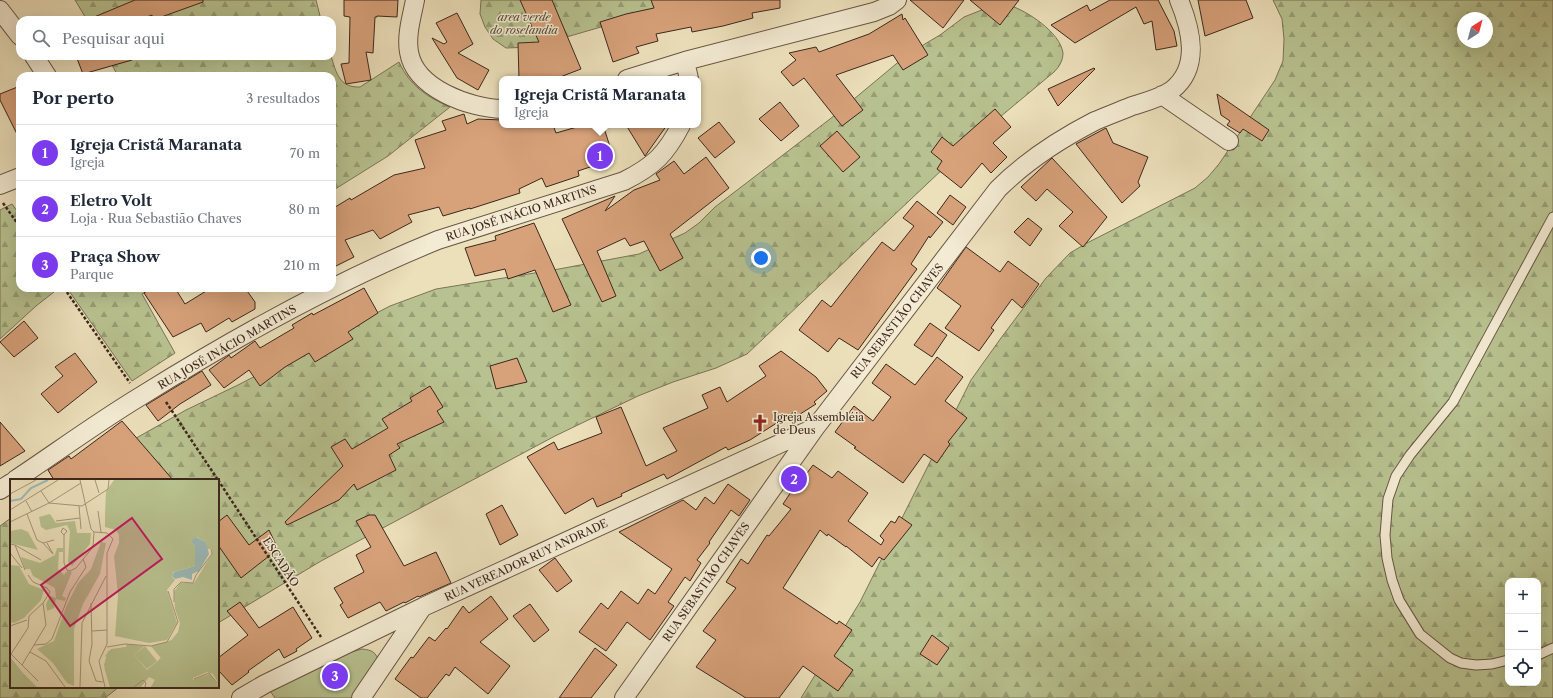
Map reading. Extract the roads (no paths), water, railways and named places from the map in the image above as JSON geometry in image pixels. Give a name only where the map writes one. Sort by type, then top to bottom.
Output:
[{"type":"street","points":[[415,0],[408,40],[408,51],[413,65],[420,75],[442,92],[461,101],[478,106],[499,109]]},
{"type":"street","points":[[637,76],[685,61],[874,12],[897,0]]},
{"type":"street","name":"RUA SEBASTIÃO CHAVES","points":[[624,698],[815,428],[998,190],[1032,159],[1073,133],[1116,113],[1162,95],[1171,90],[1181,80],[1188,68],[1191,57],[1191,42],[1183,9],[1179,0]]},
{"type":"street","points":[[0,10],[16,31]]},
{"type":"street","points":[[37,60],[44,72]]},
{"type":"street","points":[[685,61],[688,76]]},
{"type":"street","points":[[1162,95],[1229,141]]},
{"type":"street","name":"RUA JOSÉ INÁCIO MARTINS","points":[[336,287],[408,252],[438,240],[624,181],[642,172],[657,160],[679,128]]},
{"type":"street","points":[[0,185],[16,178]]},
{"type":"street","name":"RUA JOSÉ INÁCIO MARTINS","points":[[16,479],[140,396],[221,347],[274,318],[327,292]]},
{"type":"street","name":"RUA VEREADOR RUY ANDRADE","points":[[241,698],[265,684],[423,608],[815,428]]},
{"type":"street","points":[[0,490],[10,484]]},
{"type":"street","points":[[362,698],[423,608]]},
{"type":"lane","points":[[1505,661],[1476,666],[1462,663],[1450,658],[1420,634],[1399,600],[1392,580],[1387,558],[1385,535],[1388,499],[1396,476],[1410,455],[1453,402],[1553,217]]},
{"type":"lane","points":[[1541,654],[1553,648]]},
{"type":"place","name":"Igreja Cristã Maranata","points":[[600,156]]},
{"type":"place","name":"Igreja Assembléia de Deus","points":[[760,423]]},
{"type":"place","name":"Eletro Volt","points":[[794,479]]},
{"type":"place","name":"Praça Show","points":[[335,676]]},
{"type":"park label","name":"area verde do roselandia","points":[[524,23]]}]
